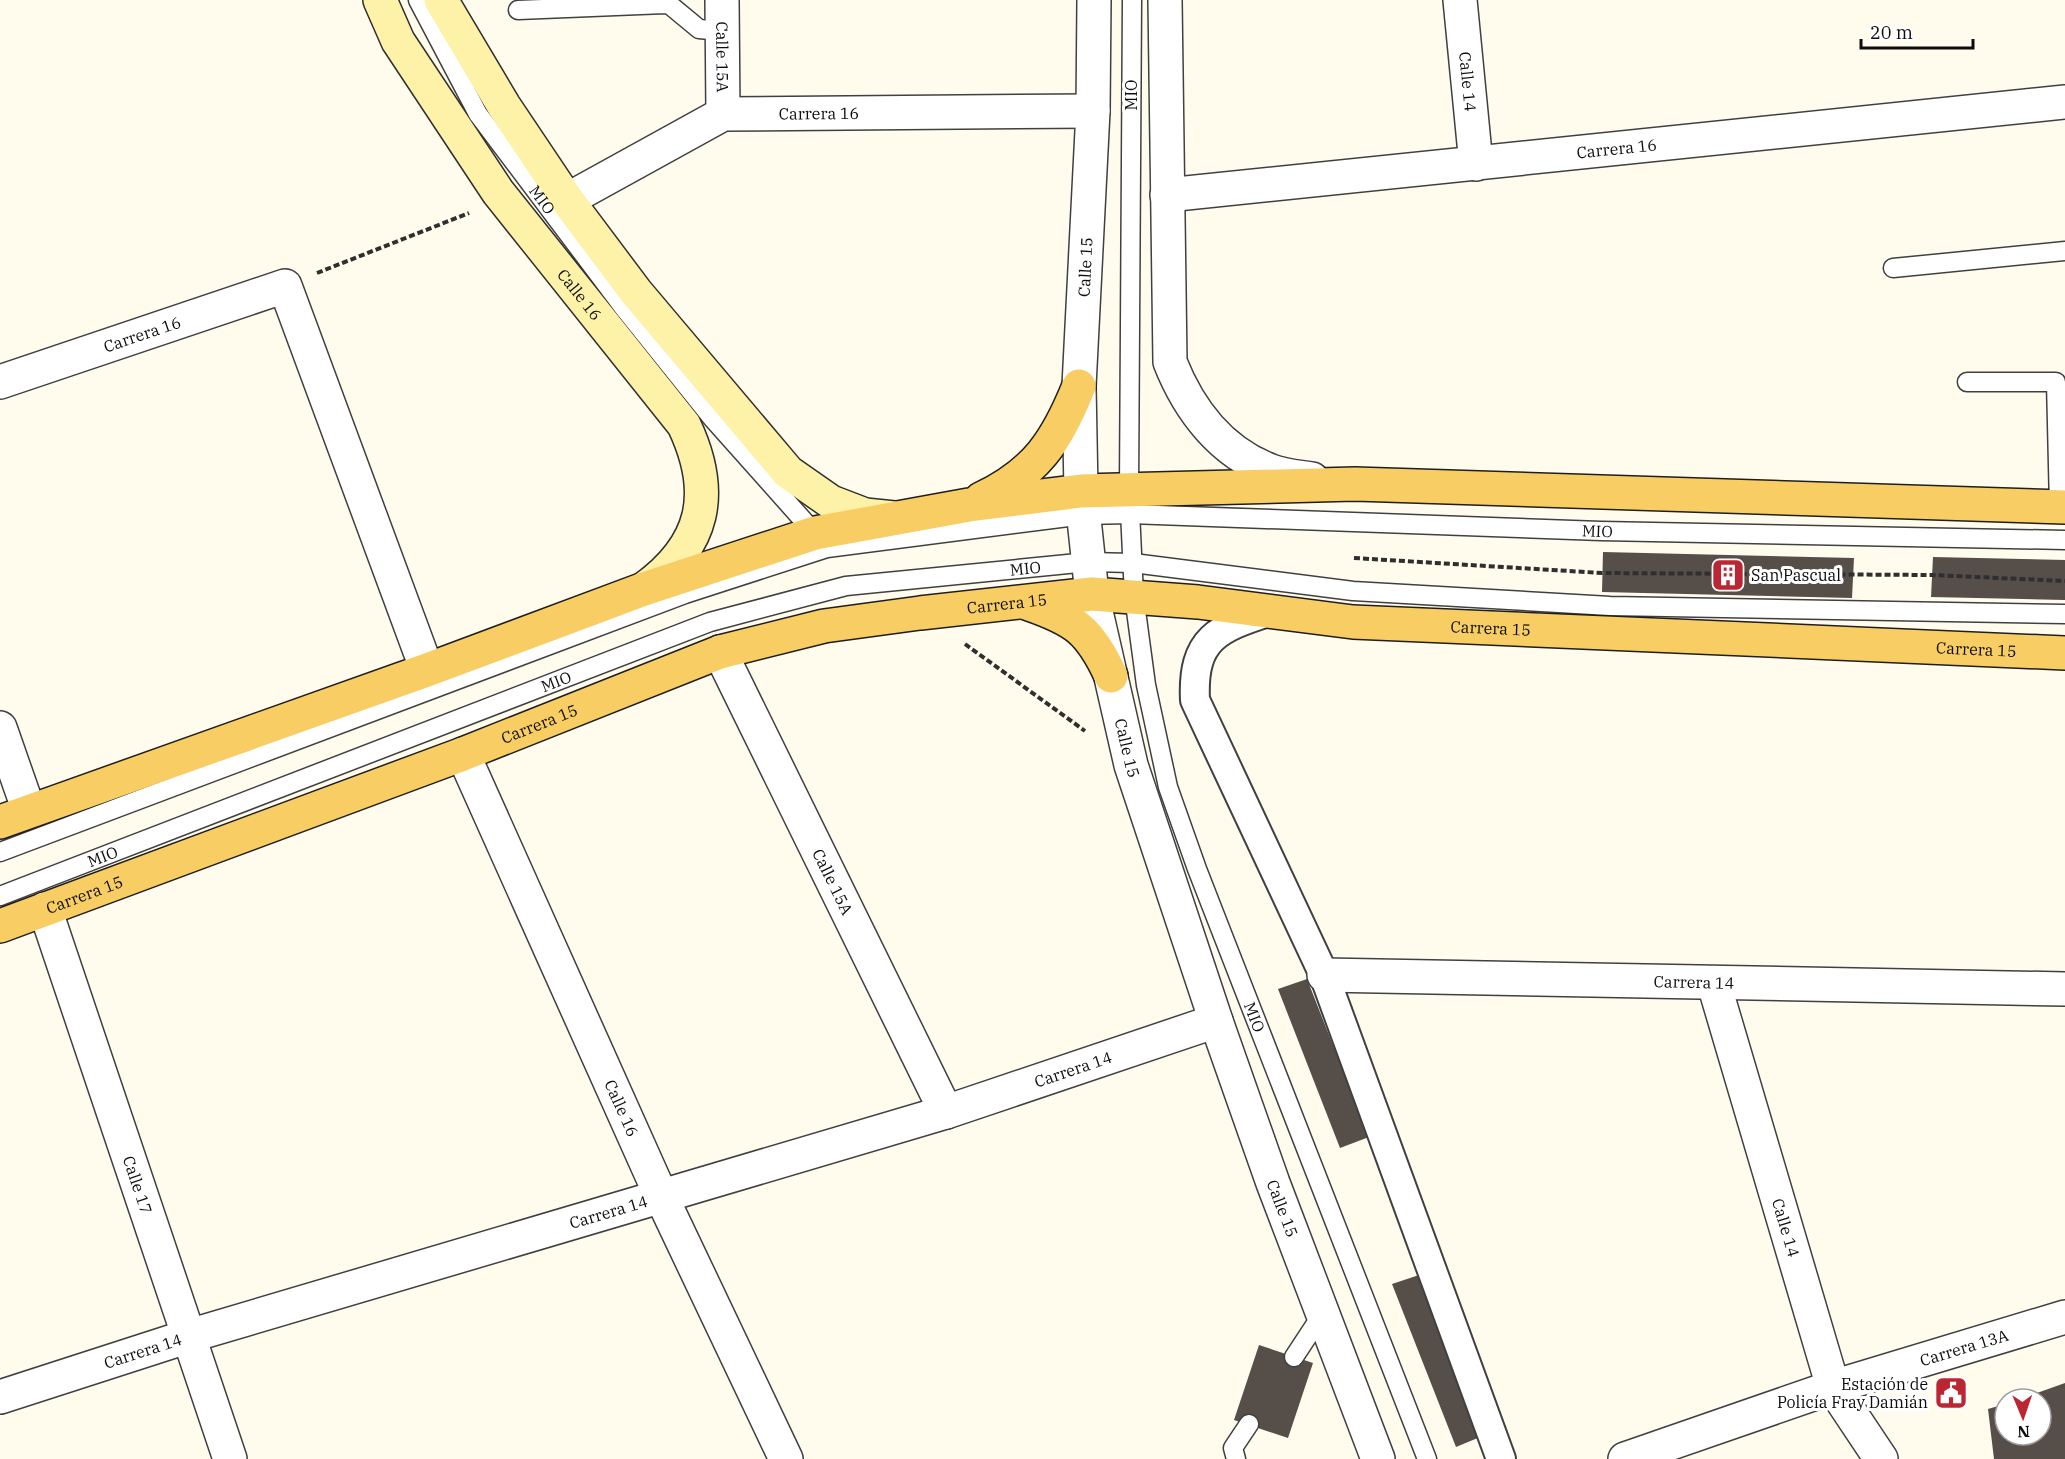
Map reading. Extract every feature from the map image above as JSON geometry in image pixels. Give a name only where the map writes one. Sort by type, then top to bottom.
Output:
[{"type":"main road","name":"Calle 16","points":[[380,0],[398,41],[498,192],[684,425],[697,453],[702,478],[696,531],[684,551],[665,574],[644,589]]},
{"type":"main road","points":[[441,0],[504,106],[567,200],[636,292],[788,472],[831,502],[865,515],[899,518]]},
{"type":"main road","points":[[969,505],[1006,487],[1039,459],[1064,425],[1079,386]]},
{"type":"main road","points":[[15,816],[427,670],[644,589],[899,518],[969,505],[1130,502],[1335,484],[2062,507]]},
{"type":"main road","name":"Carrera 15","points":[[0,926],[463,754],[720,652],[824,627],[920,613],[1092,594],[1273,611],[1353,622],[2065,653]]},
{"type":"main road","points":[[1024,602],[1068,618],[1086,634],[1101,654],[1111,676]]},
{"type":"street","name":"Calle 15","points":[[1094,0],[1093,111],[1079,386],[1082,503],[1092,594],[1131,765],[1216,1021],[1378,1459]]},
{"type":"street","points":[[1165,0],[1170,362],[1180,387],[1204,423],[1238,454],[1272,472],[1335,484]]},
{"type":"street","name":"Calle 14","points":[[1460,0],[1476,164]]},
{"type":"street","name":"Calle 15A","points":[[722,15],[723,114]]},
{"type":"street","name":"Carrera 16","points":[[1167,195],[2065,102]]},
{"type":"street","name":"Carrera 16","points":[[567,200],[723,114],[1093,111]]},
{"type":"street","name":"Carrera 16","points":[[0,382],[285,286]]},
{"type":"street","points":[[285,286],[427,670]]},
{"type":"street","points":[[1273,611],[1229,625],[1210,638],[1198,657],[1194,677],[1195,700],[1324,975],[1501,1459]]},
{"type":"street","name":"Calle 15A","points":[[720,652],[946,1113]]},
{"type":"street","points":[[0,728],[15,816]]},
{"type":"street","name":"Calle 16","points":[[463,754],[662,1198],[786,1459]]},
{"type":"street","name":"Calle 17","points":[[45,909],[230,1459]]},
{"type":"street","name":"Carrera 14","points":[[1324,975],[2065,989]]},
{"type":"street","name":"Calle 14","points":[[1714,984],[1833,1387],[1881,1459]]},
{"type":"street","name":"Carrera 14","points":[[0,1398],[189,1336],[946,1113],[1216,1021]]},
{"type":"street","name":"Carrera 13A","points":[[1625,1459],[1833,1387],[2065,1317]]},
{"type":"lane","name":"MIO","points":[[418,0],[478,114],[624,308],[713,419],[821,541]]},
{"type":"lane","name":"MIO","points":[[1132,0],[1130,502],[1134,597],[1146,685],[1168,787],[1197,869],[1427,1459]]},
{"type":"lane","points":[[518,9],[665,4],[699,29],[722,15]]},
{"type":"lane","points":[[1893,268],[2065,251]]},
{"type":"lane","points":[[1967,382],[2056,382],[2062,507]]},
{"type":"lane","name":"MIO","points":[[1130,502],[1601,531],[2065,540]]},
{"type":"lane","points":[[0,852],[821,541],[1082,503]]},
{"type":"lane","name":"MIO","points":[[0,896],[710,622],[846,586],[1088,562],[1133,563],[1353,591],[1610,606],[2065,614]]},
{"type":"lane","points":[[1294,1357],[1323,1313]]},
{"type":"lane","points":[[1236,1459],[1233,1449],[1249,1424]]},
{"type":"path","points":[[285,286],[473,212]]},
{"type":"path","points":[[1354,558],[1602,573],[1932,575],[2065,581]]},
{"type":"path","points":[[920,613],[1131,765]]},
{"type":"building","name":"San Pascual","points":[[1603,552],[1854,558],[1852,598],[1602,592]]},
{"type":"building","points":[[1933,557],[2065,560],[2065,600],[1931,597]]},
{"type":"building","points":[[1307,979],[1369,1137],[1340,1148],[1278,989]]},
{"type":"building","points":[[1422,1274],[1485,1435],[1456,1447],[1392,1284]]},
{"type":"building","points":[[1259,1345],[1313,1363],[1288,1438],[1234,1420]]},
{"type":"building","points":[[2065,1383],[2065,1459],[1994,1459],[1988,1409],[1993,1408],[1993,1447],[2053,1447],[2053,1387]]},
{"type":"place","name":"San Pascual","points":[[1728,575]]},
{"type":"place","name":"Estación de Policía Fray Damián","points":[[1951,1393]]}]
